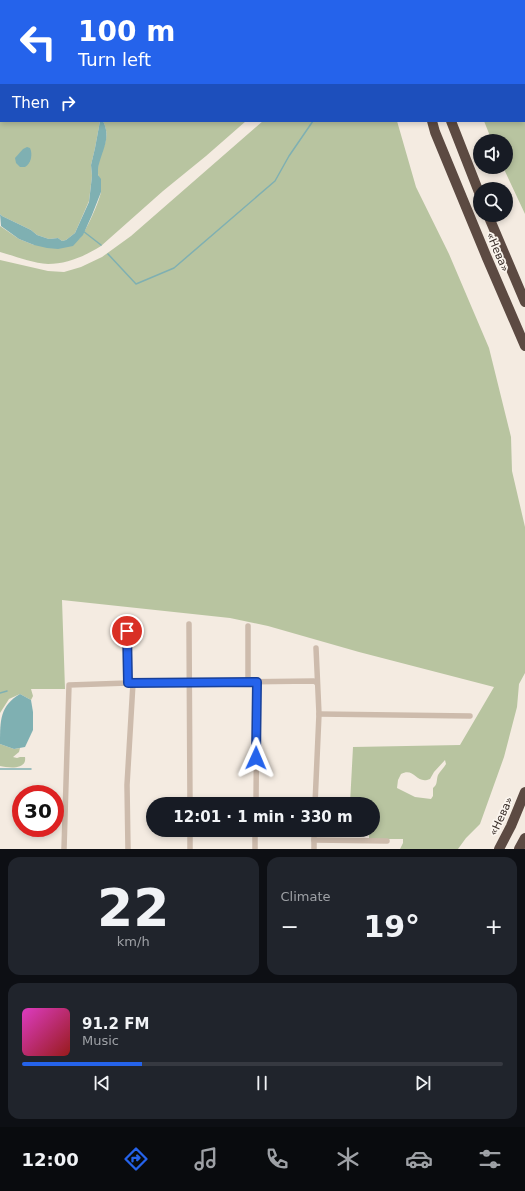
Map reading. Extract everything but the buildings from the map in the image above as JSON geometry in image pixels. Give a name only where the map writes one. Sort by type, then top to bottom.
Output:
[{"type":"highway","name":"«Нева»","points":[[432,122],[484,251],[525,346]]},
{"type":"highway","points":[[451,122],[475,182]]},
{"type":"highway","name":"«Нева»","points":[[491,222],[525,302]]},
{"type":"highway","name":"«Нева»","points":[[499,849],[511,826],[525,792]]},
{"type":"highway","points":[[519,849],[525,838]]},
{"type":"street","points":[[126,618],[131,683],[127,785],[128,849]]},
{"type":"street","points":[[189,624],[190,797]]},
{"type":"street","points":[[248,626],[248,682]]},
{"type":"street","points":[[315,797],[319,714],[316,648]]},
{"type":"street","points":[[64,849],[69,685],[314,681],[317,683]]},
{"type":"street","points":[[256,797],[257,682]]},
{"type":"street","points":[[319,714],[470,716]]},
{"type":"street","points":[[190,837],[190,849]]},
{"type":"street","points":[[255,837],[255,849]]},
{"type":"street","points":[[314,849],[314,840],[387,842]]},
{"type":"green space","points":[[0,122],[100,122],[91,165],[92,176],[89,201],[75,233],[66,240],[62,241],[58,238],[49,239],[37,235],[31,230],[0,214]]},
{"type":"green space","points":[[103,122],[245,122],[101,246],[89,253],[62,263],[48,264],[30,261],[0,252],[0,226],[19,239],[34,245],[79,239],[82,236],[92,216],[101,191],[98,172],[100,156],[106,140],[106,128]]},
{"type":"green space","points":[[262,122],[397,122],[416,187],[449,254],[489,348],[511,437],[512,471],[525,527],[525,673],[519,684],[517,707],[504,757],[480,824],[466,838],[458,849],[400,849],[403,839],[369,839],[369,837],[380,837],[380,797],[350,797],[353,747],[460,745],[494,687],[359,652],[268,626],[230,618],[62,600],[65,689],[31,689],[33,696],[31,700],[20,694],[9,699],[0,713],[0,260],[48,271],[64,272],[81,267],[102,257],[131,236]],"holes":[[[445,760],[446,764],[438,775],[436,784],[433,788],[433,796],[431,799],[415,797],[397,788],[398,780],[401,774],[406,772],[413,774],[422,780],[430,779]]]},
{"type":"green space","points":[[484,122],[525,122],[525,214],[513,188],[513,182],[510,182],[506,174],[513,174],[513,134],[489,134]]},
{"type":"green space","points":[[0,744],[14,749],[20,748],[19,752],[13,757],[25,757],[23,764],[17,767],[0,766]]},
{"type":"water","points":[[100,122],[103,122],[106,139],[98,169],[98,175],[101,179],[101,192],[83,235],[73,246],[58,249],[34,245],[19,239],[1,226],[0,214],[31,230],[37,235],[49,239],[58,238],[62,241],[66,240],[75,233],[89,202],[92,176],[91,165]]},
{"type":"water","points":[[27,147],[31,150],[30,161],[27,166],[20,167],[16,163],[15,158],[23,149]]},
{"type":"water","points":[[20,694],[31,700],[33,730],[25,747],[14,749],[0,744],[0,728],[2,714],[8,704]]},
{"type":"waterway","points":[[108,254],[136,284],[174,268],[275,181],[289,156],[312,122]]},
{"type":"waterway","points":[[83,231],[101,245]]},
{"type":"waterway","points":[[0,693],[7,691]]},
{"type":"waterway","points":[[0,769],[31,769]]},
{"type":"route","points":[[127,631],[128,683],[257,682],[256,758]]}]
